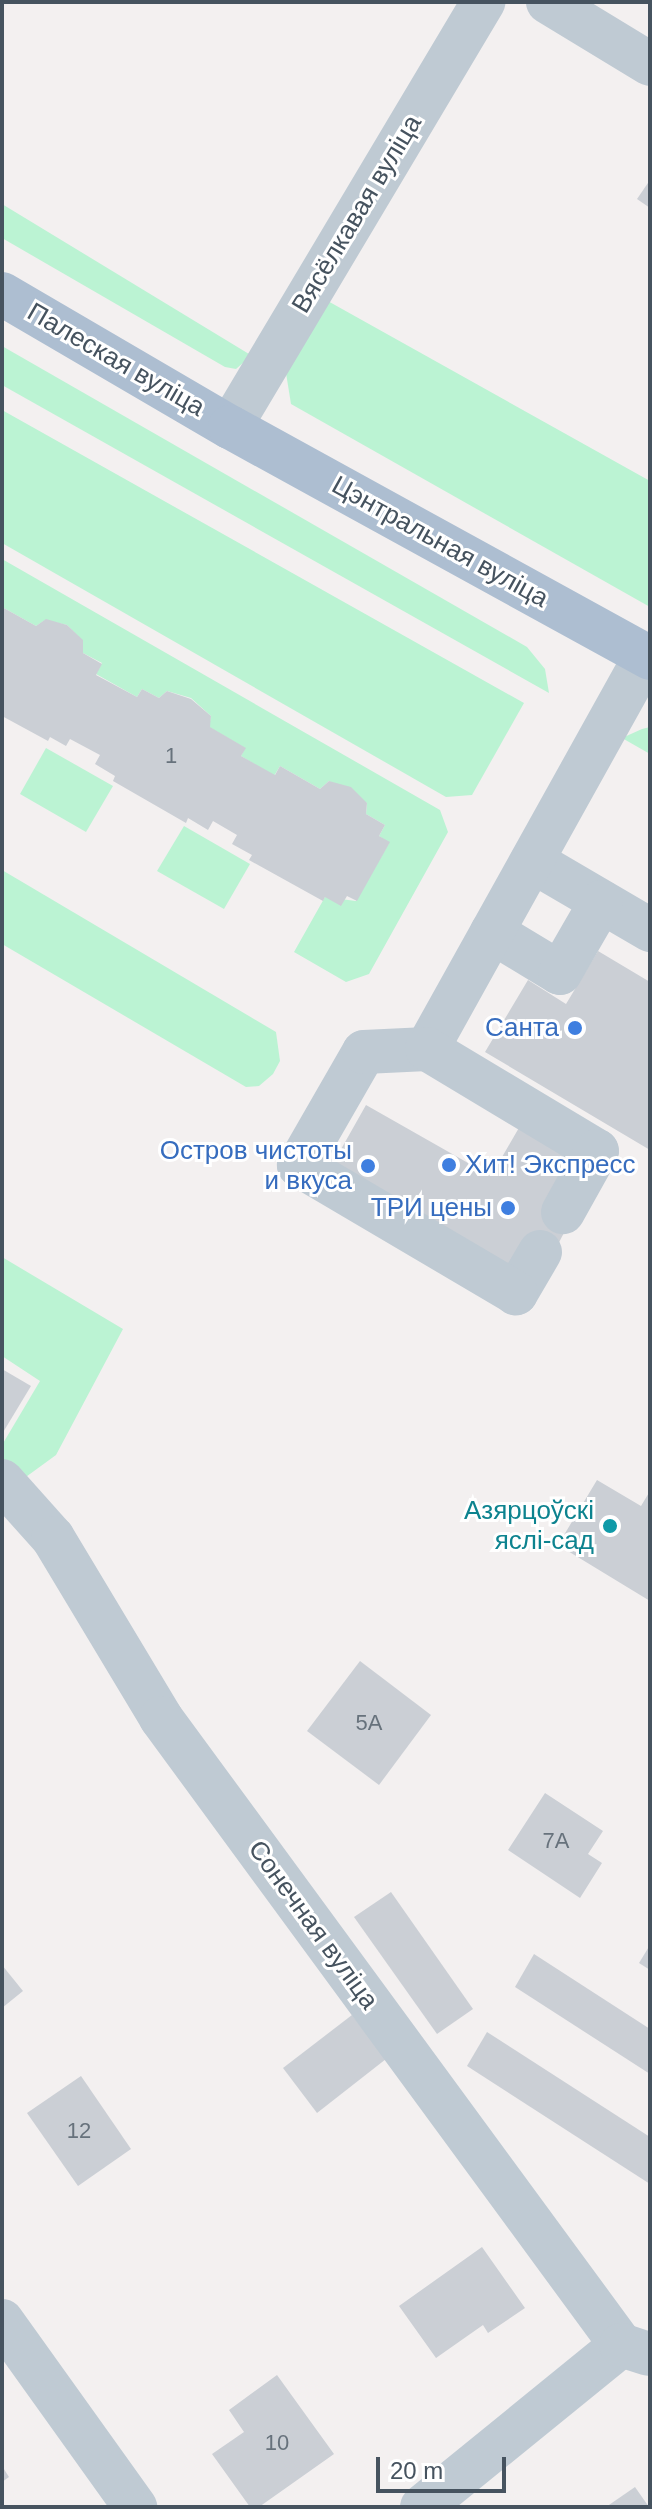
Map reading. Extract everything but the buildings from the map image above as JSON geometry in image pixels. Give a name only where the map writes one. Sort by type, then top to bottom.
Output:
[{"type":"main road","name":"Палеская вуліца","points":[[2,294],[230,427]]},
{"type":"main road","name":"Цэнтральная вуліца","points":[[230,427],[648,657]]},
{"type":"street","name":"Вясёлкавая вуліца","points":[[230,427],[483,2]]},
{"type":"street","points":[[548,2],[650,64]]},
{"type":"street","points":[[427,1049],[648,657]]},
{"type":"street","points":[[532,861],[650,930]]},
{"type":"street","points":[[492,932],[560,973],[601,902]]},
{"type":"street","points":[[540,1252],[516,1293],[299,1165],[364,1052],[427,1049],[597,1151],[563,1212]]},
{"type":"street","name":"Сонечная вуліца","points":[[7,1496],[53,1538],[161,1718],[636,2350],[422,2507]]},
{"type":"street","points":[[2,2321],[135,2507]]},
{"type":"green space","points":[[2,204],[249,354],[244,362],[236,369],[225,367],[2,238]]},
{"type":"green space","points":[[326,300],[650,481],[650,607],[291,404],[286,373]]},
{"type":"green space","points":[[2,346],[527,647],[545,669],[549,693],[2,385]]},
{"type":"green space","points":[[2,410],[524,703],[472,795],[446,797],[2,543]]},
{"type":"green space","points":[[2,559],[440,810],[448,832],[369,974],[346,982],[294,952],[325,897],[356,901],[389,843],[379,836],[385,825],[366,814],[367,803],[329,781],[320,789],[280,766],[274,776],[241,756],[245,748],[209,727],[211,716],[191,698],[167,691],[159,698],[142,689],[137,697],[96,674],[102,663],[83,653],[83,641],[67,625],[45,620],[36,626],[2,607]]},
{"type":"green space","points":[[650,727],[650,754],[622,738],[642,729]]},
{"type":"green space","points":[[46,748],[113,786],[86,832],[20,794]]},
{"type":"green space","points":[[184,826],[250,864],[224,909],[157,871]]},
{"type":"green space","points":[[2,870],[276,1032],[280,1061],[273,1074],[259,1086],[246,1087],[2,944]]},
{"type":"green space","points":[[2,1257],[123,1329],[56,1455],[19,1482],[2,1460],[2,1445],[40,1381],[2,1356]]},
{"type":"place","name":"Санта","points":[[575,1028]]},
{"type":"place","name":"Хит! Экспресс","points":[[449,1165]]},
{"type":"place","name":"Остров чистоты и вкуса","points":[[368,1166]]},
{"type":"place","name":"ТРИ цены","points":[[508,1208]]},
{"type":"place","name":"Азярцоўскі яслі-сад","points":[[610,1526]]}]
